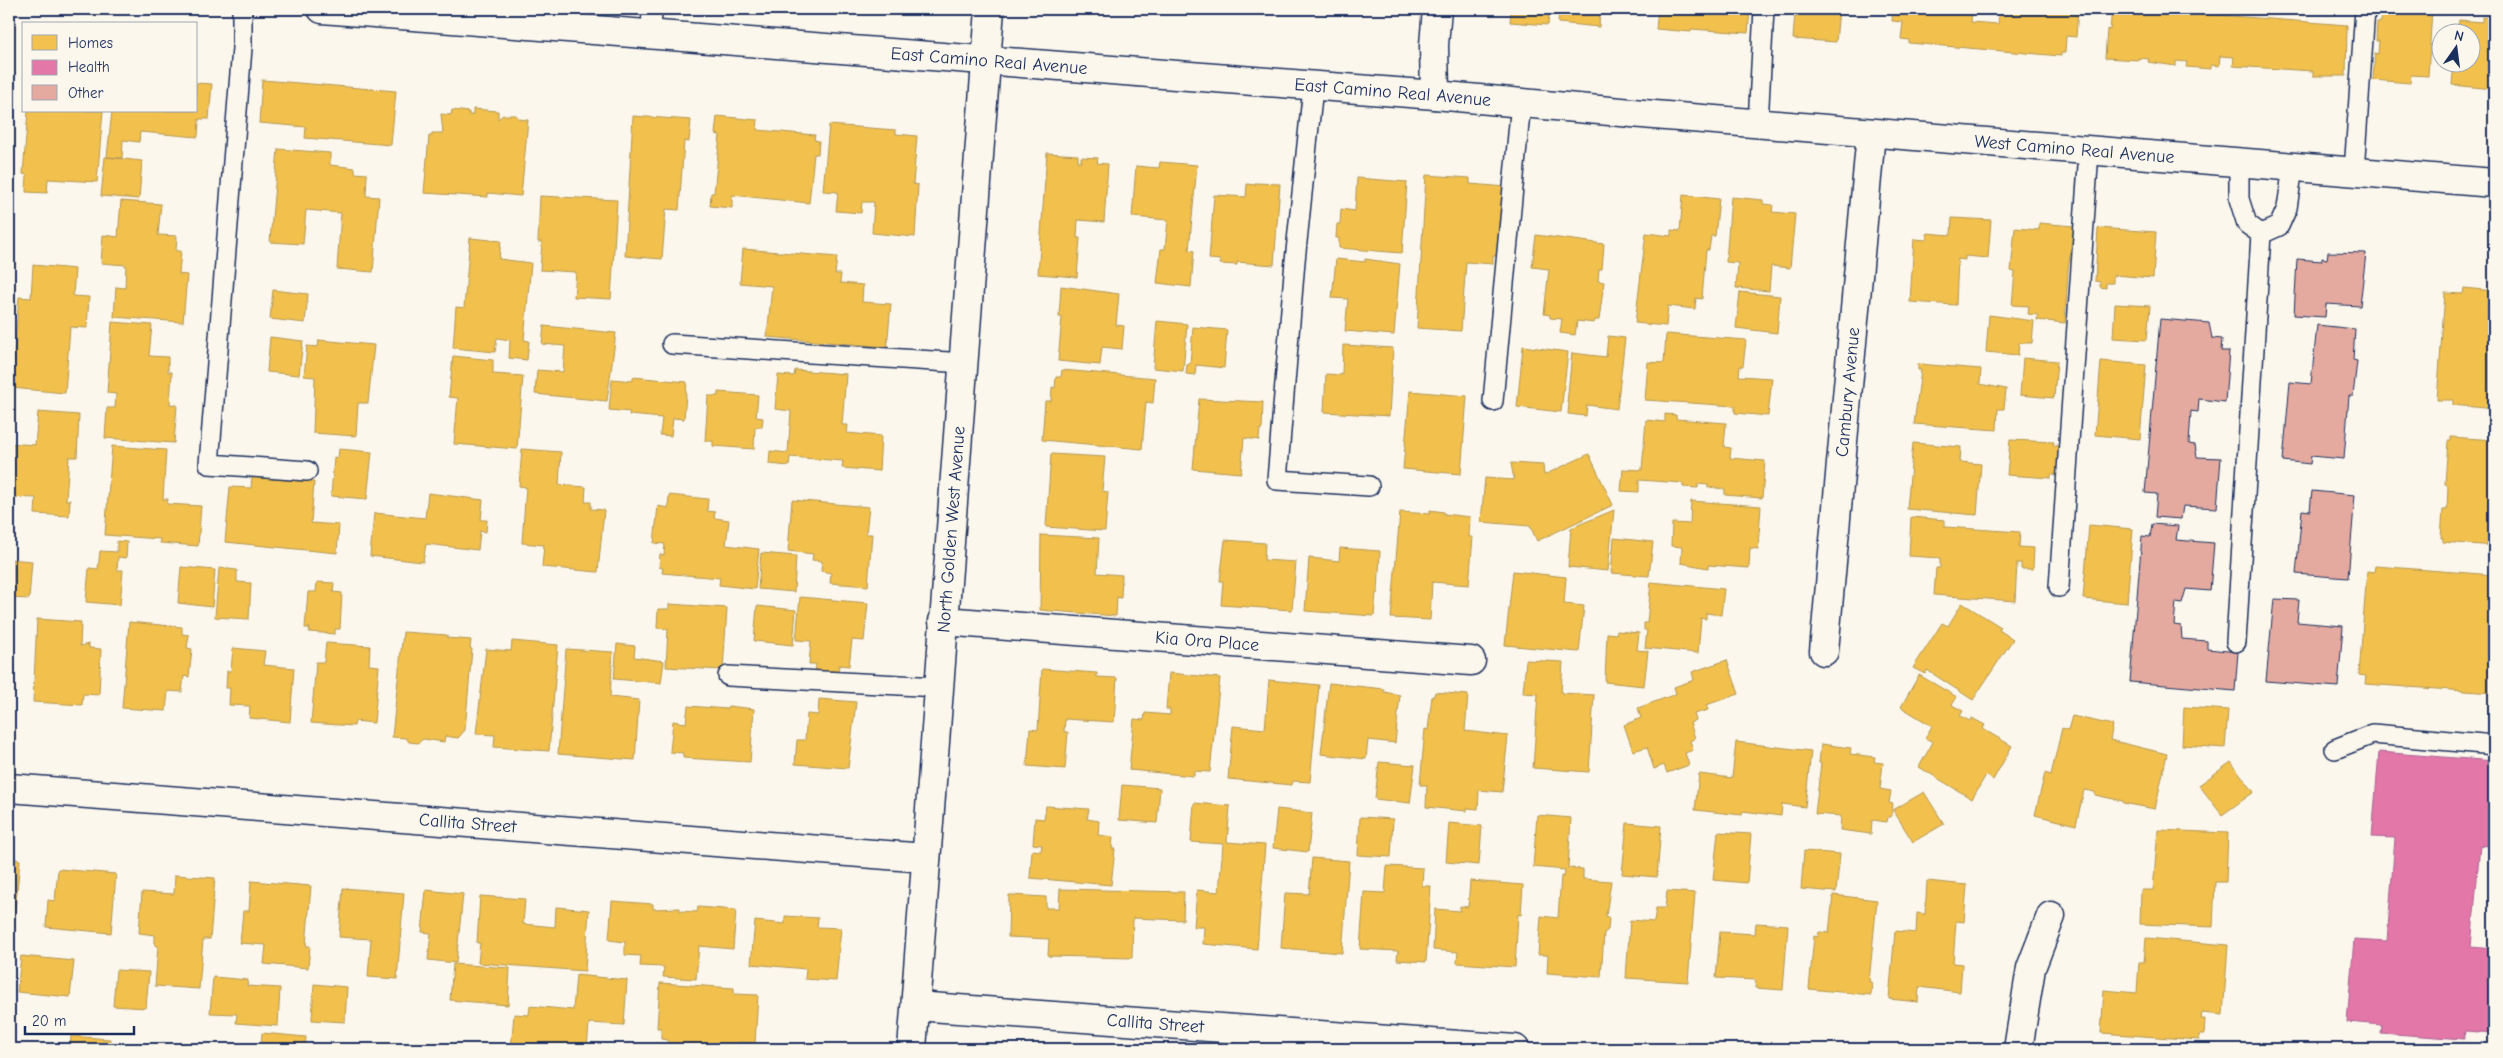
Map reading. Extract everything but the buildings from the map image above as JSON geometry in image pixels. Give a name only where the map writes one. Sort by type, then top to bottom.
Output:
[{"type":"street","name":"East Camino Real Avenue","points":[[322,9],[652,22],[986,61],[1435,95],[1654,115]]},
{"type":"street","name":"North Golden West Avenue","points":[[912,1049],[990,9]]},
{"type":"street","points":[[1435,95],[1434,46],[1437,9]]},
{"type":"street","name":"West Camino Real Avenue","points":[[1654,115],[2494,183]]},
{"type":"street","name":"Cambury Avenue","points":[[1824,651],[1871,133]]},
{"type":"street","name":"Kia Ora Place","points":[[943,620],[1471,661]]},
{"type":"street","name":"Callita Street","points":[[9,788],[926,858]]},
{"type":"street","points":[[2018,1049],[2031,968],[2051,916]]},
{"type":"street","name":"Callita Street","points":[[916,1006],[1515,1049]]},
{"type":"lane","points":[[242,9],[242,48],[209,464],[307,471]]},
{"type":"lane","points":[[1758,124],[1764,9]]},
{"type":"lane","points":[[2354,172],[2365,9]]},
{"type":"lane","points":[[1313,87],[1295,261],[1277,480],[1369,486]]},
{"type":"lane","points":[[1493,401],[1521,102]]},
{"type":"lane","points":[[2059,587],[2089,151]]},
{"type":"lane","points":[[2239,163],[2239,199],[2247,224],[2261,234]]},
{"type":"lane","points":[[2261,234],[2279,226],[2287,208],[2293,167]]},
{"type":"lane","points":[[2236,642],[2261,234]]},
{"type":"lane","points":[[672,344],[964,364]]},
{"type":"lane","points":[[728,676],[938,687]]},
{"type":"lane","points":[[2335,749],[2373,734],[2494,745]]}]
